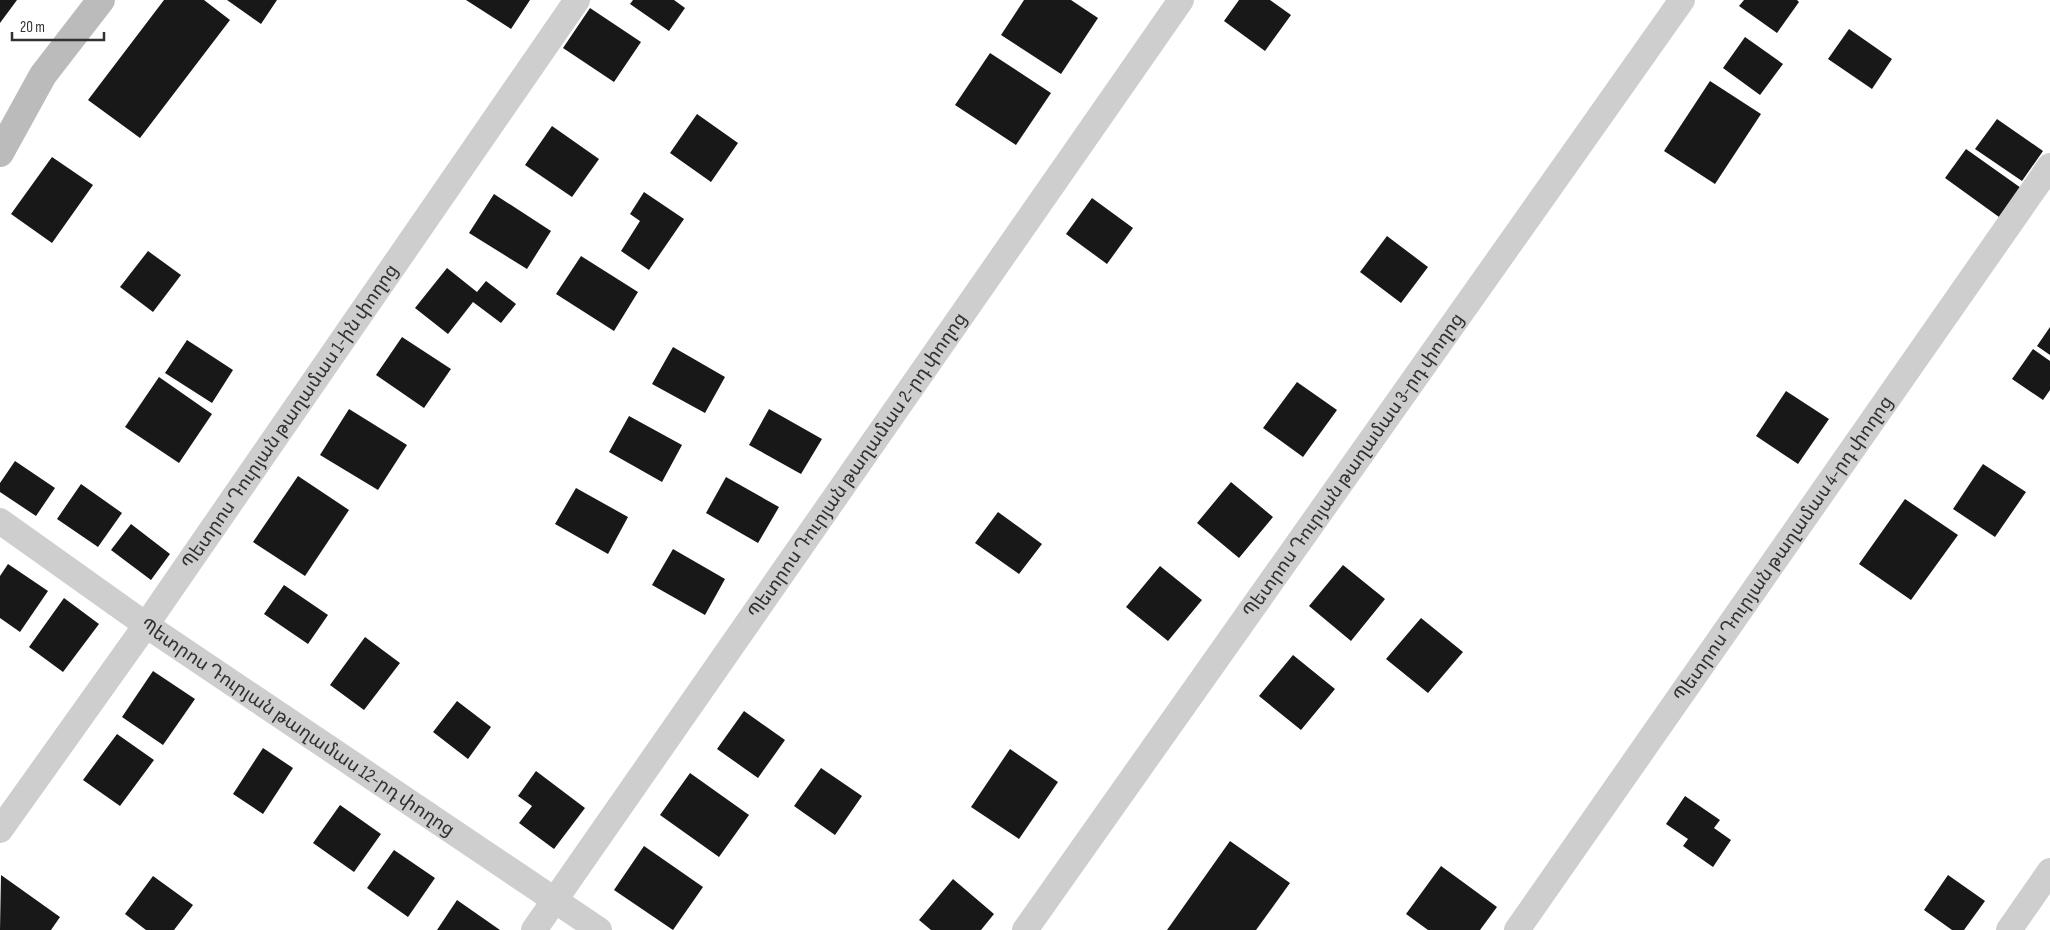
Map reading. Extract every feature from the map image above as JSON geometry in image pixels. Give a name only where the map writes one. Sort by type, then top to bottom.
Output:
[{"type":"main road","points":[[0,153],[43,75],[101,0]]},
{"type":"street","name":"Պետրոս Դուրյան թաղամաս 1-ին փողոց","points":[[0,830],[146,625],[577,0]]},
{"type":"street","name":"Պետրոս Դուրյան թաղամաս 2-րդ փողոց","points":[[534,930],[1182,0]]},
{"type":"street","name":"Պետրոս Դուրյան թաղամաս 3-րդ փողոց","points":[[1025,930],[1682,0]]},
{"type":"street","name":"Պետրոս Դուրյան թաղամաս 4-րդ փողոց","points":[[1517,930],[2050,166]]},
{"type":"street","name":"Պետրոս Դուրյան թաղամաս 12-րդ փողոց","points":[[0,521],[146,625],[599,930]]},
{"type":"street","points":[[2009,930],[2050,871]]},
{"type":"building","points":[[0,0],[17,0],[0,23]]},
{"type":"building","points":[[164,0],[204,0],[230,20],[140,138],[88,100]]},
{"type":"building","points":[[227,0],[277,0],[261,24]]},
{"type":"building","points":[[466,0],[530,0],[511,29]]},
{"type":"building","points":[[633,0],[674,0],[685,8],[669,31],[630,4]]},
{"type":"building","points":[[1024,0],[1071,0],[1098,18],[1061,74],[1001,35]]},
{"type":"building","points":[[1239,0],[1270,0],[1291,15],[1265,51],[1224,21]]},
{"type":"building","points":[[1744,0],[1797,0],[1799,2],[1777,33],[1739,6]]},
{"type":"building","points":[[590,8],[641,42],[614,82],[563,48]]},
{"type":"building","points":[[1849,29],[1892,59],[1872,89],[1828,59]]},
{"type":"building","points":[[1745,37],[1783,64],[1760,95],[1723,68]]},
{"type":"building","points":[[990,53],[1051,93],[1016,145],[955,105]]},
{"type":"building","points":[[1710,81],[1761,114],[1715,184],[1664,151]]},
{"type":"building","points":[[697,114],[738,143],[711,182],[670,153]]},
{"type":"building","points":[[1997,119],[2043,151],[2022,181],[1975,149]]},
{"type":"building","points":[[552,126],[599,159],[572,197],[525,165]]},
{"type":"building","points":[[1966,149],[2021,188],[1999,217],[1945,178]]},
{"type":"building","points":[[52,157],[93,185],[52,243],[11,214]]},
{"type":"building","points":[[644,192],[684,219],[649,270],[621,251],[640,221],[630,214]]},
{"type":"building","points":[[494,194],[551,231],[527,269],[469,233]]},
{"type":"building","points":[[1092,198],[1133,228],[1107,264],[1066,234]]},
{"type":"building","points":[[1387,236],[1428,267],[1401,303],[1360,272]]},
{"type":"building","points":[[148,251],[181,275],[153,312],[120,287]]},
{"type":"building","points":[[581,256],[638,292],[614,331],[556,294]]},
{"type":"building","points":[[447,268],[477,292],[486,281],[516,304],[501,323],[473,302],[448,334],[415,308]]},
{"type":"building","points":[[2050,327],[2050,355],[2037,346]]},
{"type":"building","points":[[402,337],[451,369],[424,408],[376,375]]},
{"type":"building","points":[[187,340],[233,370],[212,403],[165,373]]},
{"type":"building","points":[[673,347],[725,377],[705,413],[652,384]]},
{"type":"building","points":[[2033,349],[2050,361],[2050,390],[2043,400],[2012,379]]},
{"type":"building","points":[[159,377],[212,414],[179,463],[125,427]]},
{"type":"building","points":[[1297,382],[1337,410],[1303,457],[1263,428]]},
{"type":"building","points":[[1786,391],[1829,419],[1798,464],[1756,436]]},
{"type":"building","points":[[349,409],[407,445],[378,490],[320,455]]},
{"type":"building","points":[[769,409],[822,439],[801,474],[749,445]]},
{"type":"building","points":[[629,416],[682,445],[662,482],[609,452]]},
{"type":"building","points":[[15,461],[55,488],[36,516],[0,492],[0,483]]},
{"type":"building","points":[[1983,464],[2026,492],[1995,537],[1953,509]]},
{"type":"building","points":[[298,476],[349,510],[305,576],[253,542]]},
{"type":"building","points":[[726,477],[779,507],[758,543],[706,513]]},
{"type":"building","points":[[1231,482],[1273,517],[1239,558],[1197,523]]},
{"type":"building","points":[[81,484],[122,513],[98,547],[57,519]]},
{"type":"building","points":[[576,488],[628,517],[608,554],[555,524]]},
{"type":"building","points":[[1905,499],[1958,535],[1911,600],[1859,564]]},
{"type":"building","points":[[998,512],[1042,544],[1019,574],[975,543]]},
{"type":"building","points":[[131,524],[170,554],[151,580],[111,550]]},
{"type":"building","points":[[673,549],[725,579],[705,615],[652,585]]},
{"type":"building","points":[[8,564],[48,591],[20,632],[0,618],[0,576]]},
{"type":"building","points":[[1343,565],[1385,599],[1351,641],[1309,606]]},
{"type":"building","points":[[1160,566],[1202,600],[1168,641],[1126,607]]},
{"type":"building","points":[[284,585],[328,615],[308,644],[264,614]]},
{"type":"building","points":[[64,598],[99,624],[63,672],[29,647]]},
{"type":"building","points":[[1421,618],[1463,652],[1428,693],[1386,659]]},
{"type":"building","points":[[365,637],[400,663],[364,710],[330,685]]},
{"type":"building","points":[[1293,655],[1335,689],[1301,730],[1259,696]]},
{"type":"building","points":[[153,671],[195,699],[163,745],[122,717]]},
{"type":"building","points":[[457,701],[491,727],[468,759],[433,732]]},
{"type":"building","points":[[744,711],[785,740],[758,778],[717,749]]},
{"type":"building","points":[[117,734],[154,760],[120,806],[83,780]]},
{"type":"building","points":[[263,748],[293,768],[263,814],[233,794]]},
{"type":"building","points":[[1010,749],[1058,782],[1019,839],[971,807]]},
{"type":"building","points":[[821,768],[862,796],[835,835],[794,806]]},
{"type":"building","points":[[536,771],[585,808],[554,849],[519,823],[532,806],[518,796]]},
{"type":"building","points":[[690,773],[749,815],[719,857],[660,815]]},
{"type":"building","points":[[1685,796],[1720,820],[1714,828],[1731,840],[1713,867],[1683,846],[1688,839],[1666,824]]},
{"type":"building","points":[[340,805],[381,834],[354,872],[313,843]]},
{"type":"building","points":[[1230,841],[1290,883],[1256,930],[1167,930]]},
{"type":"building","points":[[644,846],[703,887],[673,930],[614,890]]},
{"type":"building","points":[[394,850],[435,878],[408,917],[367,888]]},
{"type":"building","points":[[1441,866],[1497,907],[1480,930],[1428,930],[1406,914]]},
{"type":"building","points":[[1,875],[60,917],[51,930],[0,930]]},
{"type":"building","points":[[1948,875],[1985,901],[1964,930],[1952,930],[1924,910]]},
{"type":"building","points":[[153,876],[193,905],[174,930],[146,930],[125,914]]},
{"type":"building","points":[[953,879],[994,914],[981,930],[931,930],[919,920]]},
{"type":"building","points":[[457,900],[500,930],[437,930]]}]
